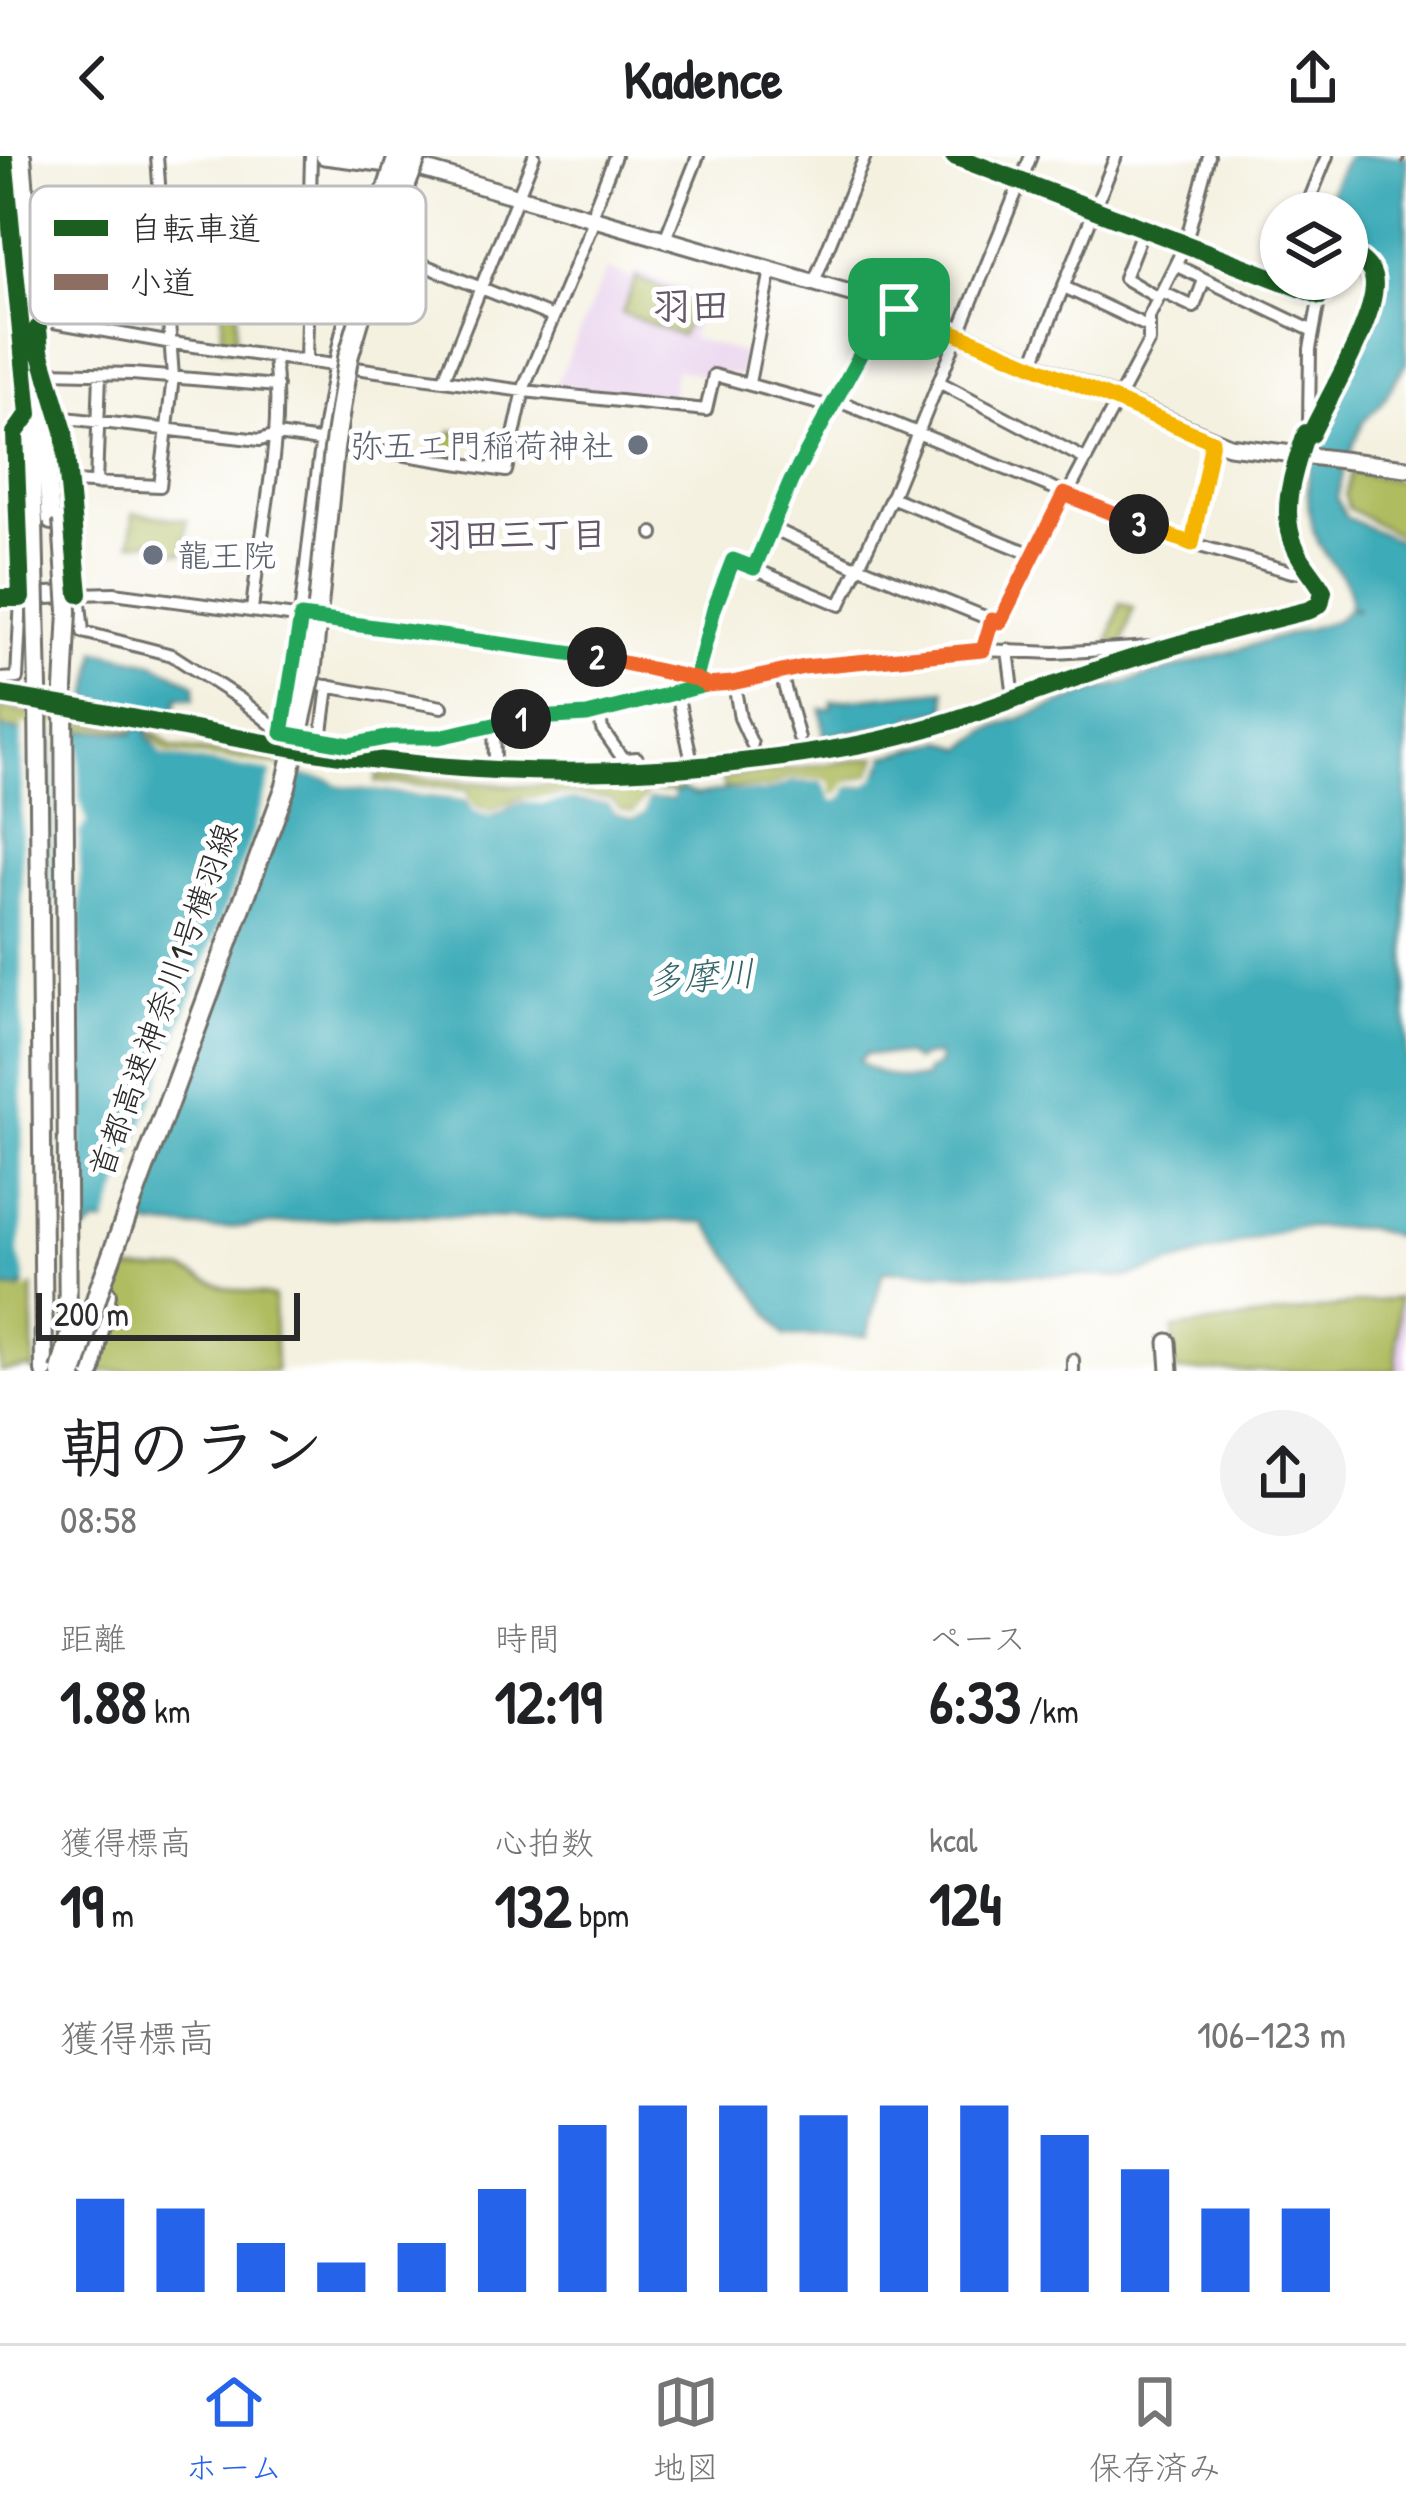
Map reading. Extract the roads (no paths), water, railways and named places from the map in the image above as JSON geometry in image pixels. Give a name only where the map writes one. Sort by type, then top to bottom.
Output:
[{"type":"highway","points":[[309,645],[329,402],[347,324]]},
{"type":"highway","points":[[309,645],[334,449],[358,324]]},
{"type":"highway","name":"首都高速神奈川1号横羽線","points":[[65,1371],[286,786],[306,705],[309,645]]},
{"type":"highway","name":"首都高速神奈川1号横羽線","points":[[65,1371],[73,1330],[260,827],[309,645]]},
{"type":"highway","points":[[91,1371],[121,1231]]},
{"type":"main road","points":[[4,156],[5,226],[20,318],[68,482],[79,594]]},
{"type":"main road","points":[[22,156],[30,234]]},
{"type":"main road","points":[[30,265],[20,318],[48,372],[43,428],[64,689],[65,1371]]},
{"type":"main road","points":[[40,352],[45,416]]},
{"type":"main road","points":[[21,598],[9,497],[15,433],[45,416]]},
{"type":"main road","points":[[44,1371],[49,521]]},
{"type":"street","points":[[157,156],[159,186]]},
{"type":"street","points":[[310,156],[310,186]]},
{"type":"street","points":[[324,156],[420,160],[518,196],[888,304],[1212,441],[1253,452],[1406,468]]},
{"type":"street","points":[[444,379],[534,156]]},
{"type":"street","points":[[45,416],[260,440],[276,436],[506,471],[524,391],[615,156]]},
{"type":"street","points":[[665,239],[698,156]]},
{"type":"street","points":[[814,283],[865,156]]},
{"type":"street","points":[[954,156],[1185,245],[1260,268]]},
{"type":"street","points":[[701,682],[714,609],[733,560],[840,605],[918,434],[1031,156]]},
{"type":"street","points":[[1032,365],[1116,156]]},
{"type":"street","points":[[770,527],[1000,622],[1149,341],[1160,295],[1185,245],[1209,156]]},
{"type":"street","points":[[1313,192],[1328,156]]},
{"type":"street","points":[[1143,229],[1124,278],[1194,307],[1204,280]]},
{"type":"street","points":[[426,265],[553,317]]},
{"type":"street","points":[[1175,265],[1313,331]]},
{"type":"street","points":[[748,383],[770,270]]},
{"type":"street","points":[[1064,287],[1149,327]]},
{"type":"street","points":[[0,598],[114,593],[585,655],[701,682],[734,683],[780,671],[983,650],[1166,646],[1320,604],[1323,595],[1288,524],[1309,423],[1313,331],[1319,300]]},
{"type":"street","points":[[754,568],[770,527],[888,304]]},
{"type":"street","points":[[20,318],[30,320]]},
{"type":"street","points":[[56,324],[524,391],[706,410],[714,375],[834,404],[1192,544],[1292,572],[1308,570]]},
{"type":"street","points":[[68,482],[160,486],[173,377],[171,324]]},
{"type":"street","points":[[306,361],[307,324]]},
{"type":"street","points":[[282,733],[332,364],[343,324]]},
{"type":"street","points":[[314,739],[342,446],[353,367],[366,324]]},
{"type":"street","points":[[252,611],[272,490],[278,386],[274,357]]},
{"type":"street","points":[[48,372],[278,386]]},
{"type":"street","points":[[96,484],[100,374]]},
{"type":"street","points":[[939,382],[1085,459]]},
{"type":"street","points":[[1192,544],[1212,441]]},
{"type":"street","points":[[891,497],[1034,554]]},
{"type":"street","points":[[79,594],[83,632],[172,655],[210,677],[282,733],[350,745],[391,737],[439,737],[599,712],[677,693],[701,682]]},
{"type":"street","points":[[0,679],[17,678],[21,598]]},
{"type":"street","points":[[983,650],[992,620]]},
{"type":"street","points":[[1008,650],[1012,690]]},
{"type":"street","points":[[780,671],[799,738]]},
{"type":"street","points":[[734,683],[740,718],[752,744]]},
{"type":"street","points":[[321,685],[442,707]]},
{"type":"street","points":[[677,693],[690,754]]},
{"type":"street","points":[[599,712],[602,728],[623,759],[637,758]]},
{"type":"street","points":[[494,726],[496,760]]},
{"type":"street","points":[[1168,1342],[1170,1371]]},
{"type":"water","name":"多摩川","points":[[1348,156],[1406,156],[1406,363],[1381,404],[1363,422],[1345,464],[1337,499],[1346,517],[1406,545],[1406,1240],[1368,1228],[1295,1227],[1128,1277],[883,1271],[867,1336],[785,1336],[706,1222],[376,1215],[216,1229],[96,1223],[19,1289],[0,1288],[0,728],[133,734],[135,728],[148,729],[147,736],[163,755],[329,779],[341,786],[467,800],[469,807],[485,815],[496,815],[522,802],[552,799],[608,803],[616,813],[634,818],[643,813],[648,798],[673,799],[673,793],[683,790],[696,795],[764,792],[792,781],[823,782],[829,786],[829,795],[840,800],[847,787],[866,785],[882,768],[885,756],[945,741],[964,749],[988,730],[1084,695],[1337,620],[1348,609],[1357,608],[1349,607],[1349,590],[1318,542],[1310,518],[1310,466],[1360,335],[1369,281],[1368,192],[1331,192]],"holes":[[[865,1054],[906,1055],[916,1061],[938,1055],[939,1065],[927,1071],[925,1078],[909,1079],[881,1073],[859,1061]]]},
{"type":"water","points":[[97,651],[153,663],[195,684],[194,699],[178,697],[175,713],[152,710],[149,723],[136,721],[135,707],[89,699]]},
{"type":"water","points":[[945,690],[947,709],[910,717],[910,735],[893,740],[884,725],[824,736],[821,709],[832,708],[832,701]]},
{"type":"place","name":"弥五エ門稲荷神社","points":[[638,445]]},
{"type":"place","name":"龍王院","points":[[153,555]]},
{"type":"district","name":"羽田","points":[[691,305]]},
{"type":"district","name":"羽田三丁目","points":[[517,534]]}]
